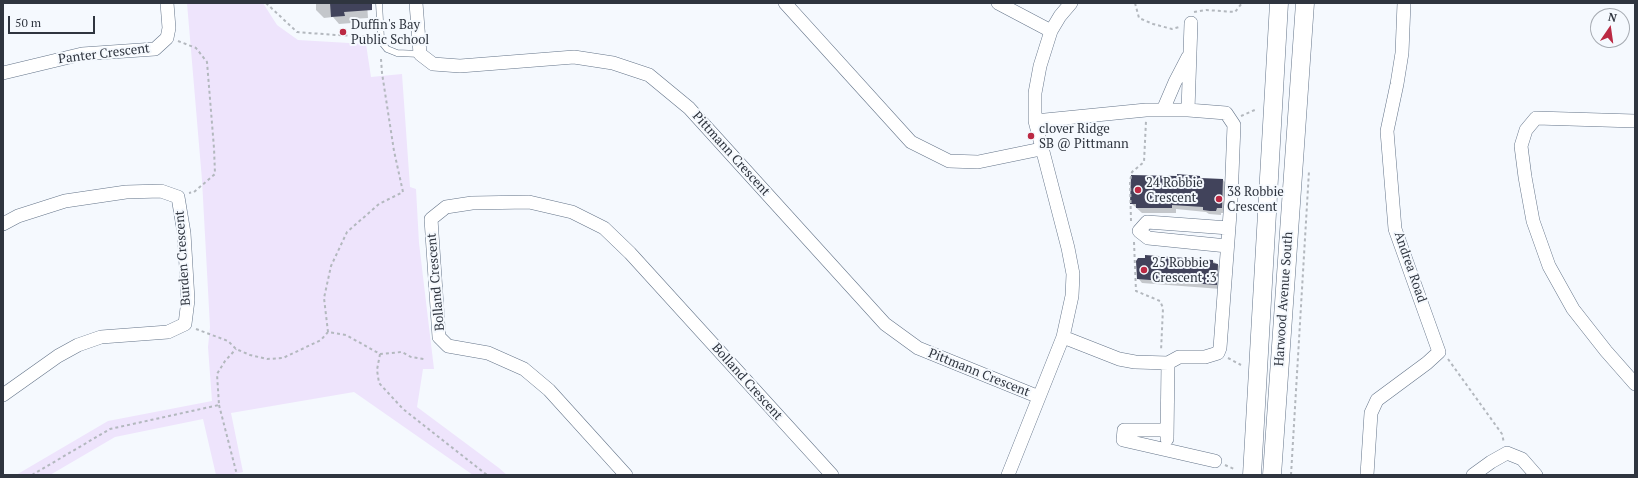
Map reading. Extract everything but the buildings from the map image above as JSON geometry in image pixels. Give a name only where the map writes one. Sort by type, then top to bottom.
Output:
[{"type":"main road","name":"Harwood Avenue South","points":[[1252,475],[1279,3]]},
{"type":"main road","name":"Harwood Avenue South","points":[[1272,475],[1305,3]]},
{"type":"street","name":"Panter Crescent","points":[[3,72],[82,54],[155,49],[167,38],[169,28],[167,3]]},
{"type":"street","points":[[416,3],[420,54]]},
{"type":"street","points":[[785,3],[911,142],[949,161],[978,162],[1041,149]]},
{"type":"street","points":[[998,3],[1051,31]]},
{"type":"street","points":[[1008,475],[1063,337],[1072,296],[1073,274],[1068,248],[1041,149],[1035,121],[1035,93],[1040,66],[1051,31],[1060,16],[1071,3]]},
{"type":"street","name":"Andrea Road","points":[[1404,3],[1402,53],[1387,131],[1395,229],[1440,352]]},
{"type":"street","points":[[1188,110],[1191,23]]},
{"type":"street","name":"Pittmann Crescent","points":[[420,54],[433,64],[460,66],[574,57],[613,62],[649,75],[689,108],[885,324],[918,348],[1039,397]]},
{"type":"street","points":[[1164,110],[1175,82],[1189,56]]},
{"type":"street","points":[[1035,121],[1146,110],[1188,110],[1226,113],[1234,125],[1229,228],[1220,348],[1218,353],[1205,357],[1179,357],[1168,363],[1135,362],[1119,359],[1063,337]]},
{"type":"street","points":[[1635,121],[1536,118],[1526,130],[1521,146],[1524,177],[1533,221],[1549,266],[1573,309],[1606,351],[1635,384]]},
{"type":"street","name":"Burden Crescent","points":[[3,224],[18,216],[72,200],[126,192],[161,191],[178,197],[184,233],[188,300],[185,324],[168,332],[101,337],[78,345],[58,356],[3,395]]},
{"type":"street","name":"Bolland Crescent","points":[[626,475],[549,390],[524,369],[488,353],[448,346],[439,337],[431,219],[446,206],[472,203],[529,202],[572,212],[604,228],[630,252],[832,475]]},
{"type":"street","points":[[1227,246],[1148,238],[1139,231],[1147,222],[1229,228]]},
{"type":"street","points":[[1367,475],[1371,413],[1377,400],[1440,352]]},
{"type":"street","points":[[1166,449],[1168,363]]},
{"type":"street","points":[[1167,430],[1124,430],[1123,440],[1215,461]]},
{"type":"street","points":[[1473,475],[1507,453],[1522,460],[1536,475]]},
{"type":"lane","points":[[379,3],[381,39],[387,49],[397,53],[420,54]]},
{"type":"path","points":[[266,3],[297,32],[366,36]]},
{"type":"path","points":[[1135,3],[1139,18],[1153,24],[1172,29],[1191,23],[1193,12],[1206,10],[1234,12],[1242,3]]},
{"type":"path","points":[[167,38],[196,48],[207,62],[214,148],[215,174],[194,192],[178,197]]},
{"type":"path","points":[[328,332],[324,298],[331,266],[347,232],[379,204],[402,192],[394,151],[381,59]]},
{"type":"path","points":[[1231,121],[1257,109]]},
{"type":"path","points":[[1291,475],[1310,166]]},
{"type":"path","points":[[185,324],[228,341],[236,349],[250,355],[267,359],[283,358],[320,340],[328,332]]},
{"type":"path","points":[[328,332],[346,335],[380,354],[402,352],[411,357],[424,359]]},
{"type":"path","points":[[236,349],[224,361],[217,374],[219,405],[237,475]]},
{"type":"path","points":[[1440,352],[1448,360],[1502,434],[1507,453]]},
{"type":"path","points":[[380,354],[377,370],[379,383],[403,409],[487,475]]},
{"type":"path","points":[[32,475],[110,429],[219,405]]},
{"type":"shaded area","points":[[187,3],[263,3],[277,25],[298,40],[366,44],[371,77],[402,74],[410,187],[416,189],[419,243],[434,369],[423,369],[417,407],[507,475],[473,475],[354,392],[231,413],[243,472],[229,475],[216,475],[203,419],[115,437],[50,475],[16,475],[108,421],[212,401],[208,347],[210,327],[202,180]]},
{"type":"place","name":"Duffin's Bay Public School","points":[[343,32]]},
{"type":"place","name":"clover Ridge SB @ Pittmann","points":[[1031,136]]},
{"type":"place","name":"24 Robbie Crescent","points":[[1138,190]]},
{"type":"place","name":"38 Robbie Crescent","points":[[1219,199]]},
{"type":"place","name":"25 Robbie Crescent :3","points":[[1144,270]]}]
